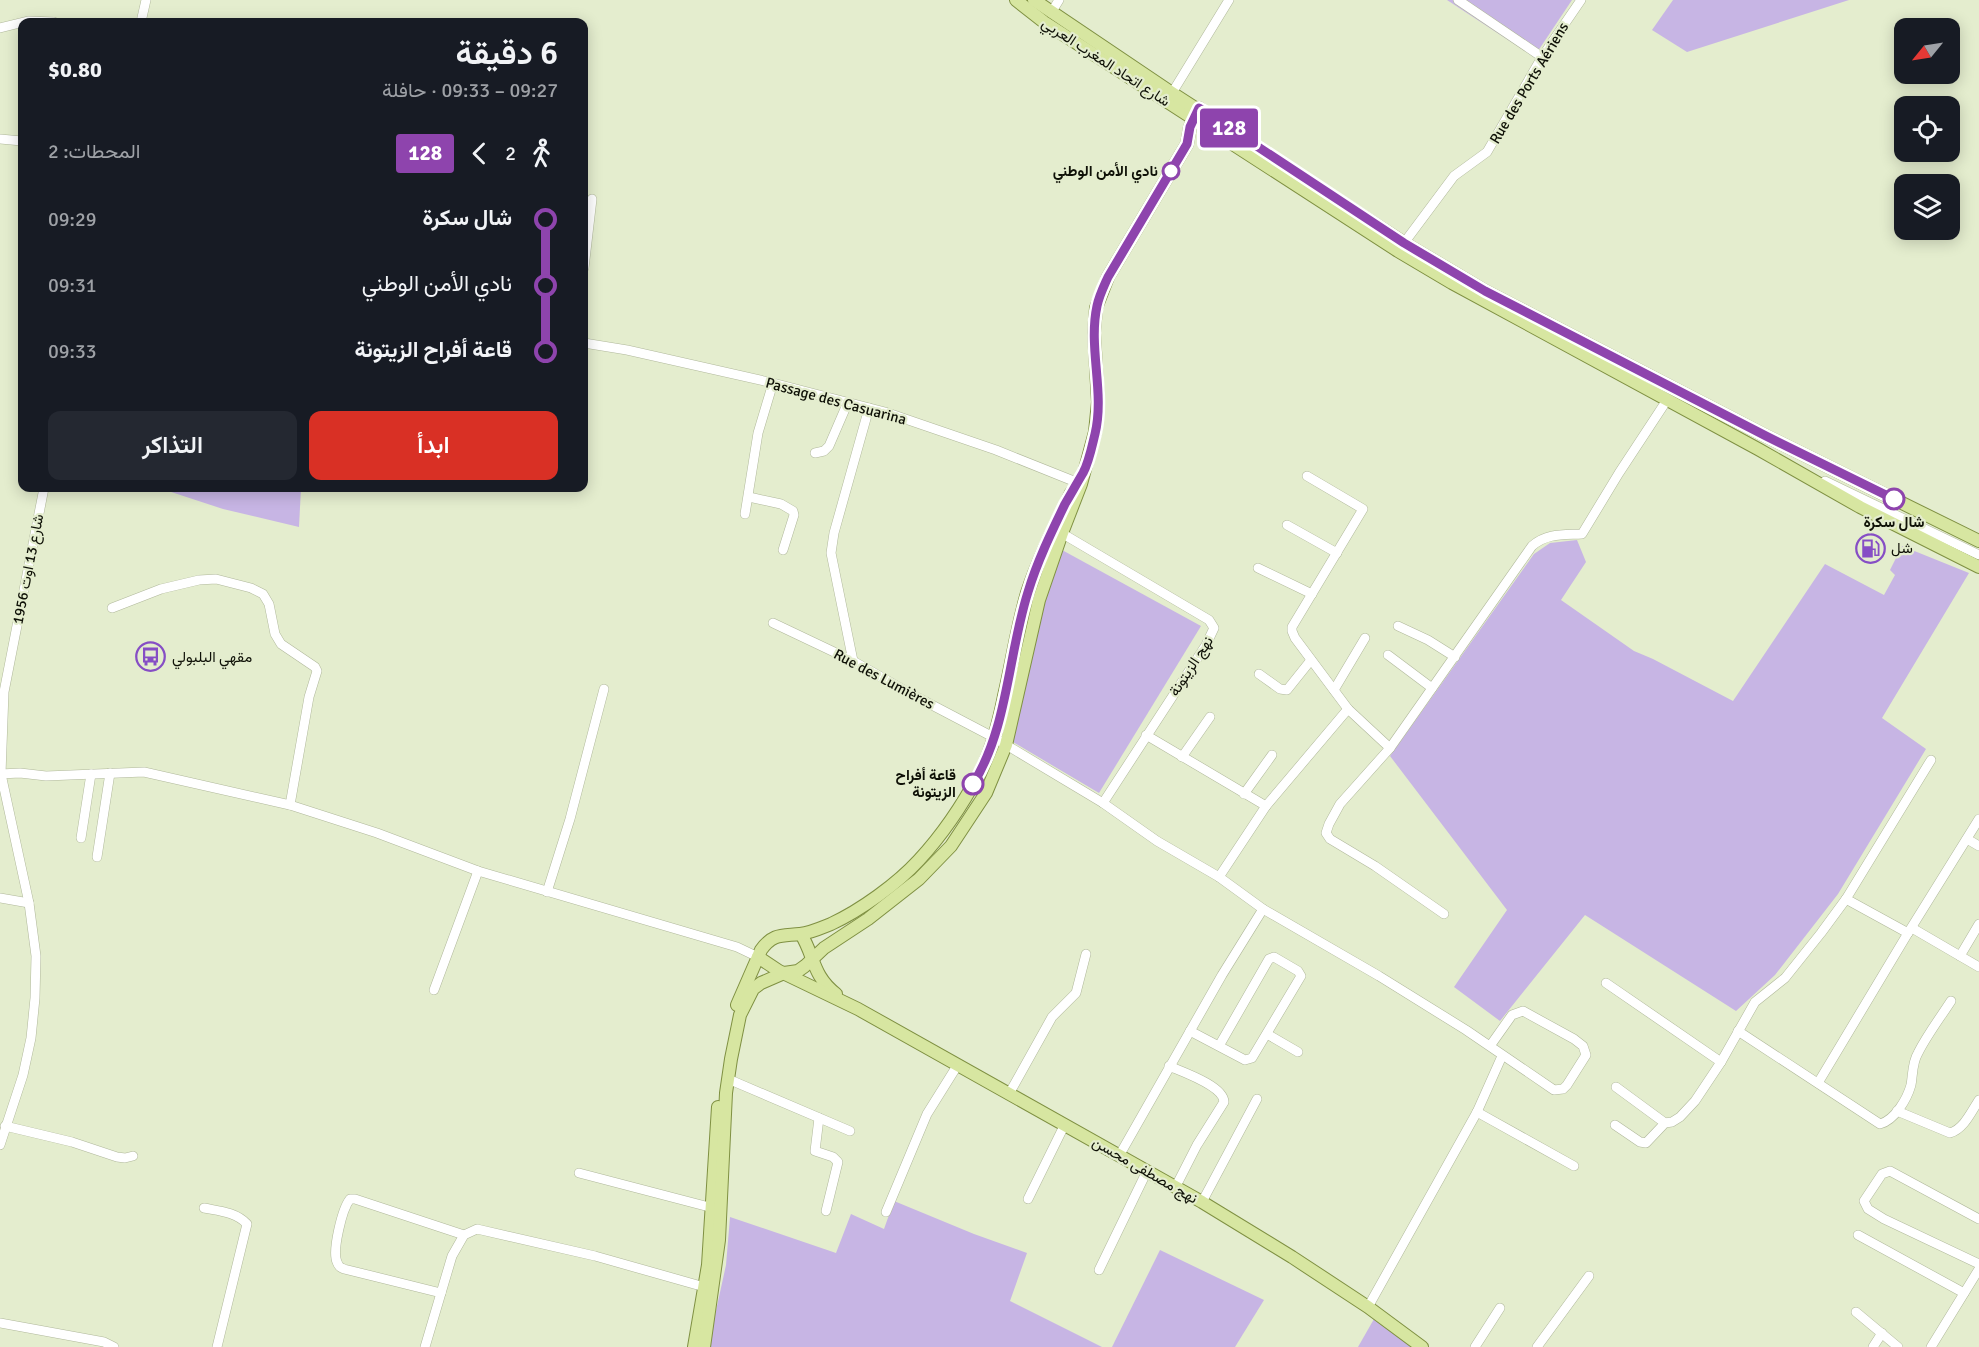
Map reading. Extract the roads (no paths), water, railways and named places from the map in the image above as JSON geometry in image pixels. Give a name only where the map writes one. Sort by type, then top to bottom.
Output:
[{"type":"main road","name":"شارع اتحاد المغرب العربي","points":[[1016,0],[1053,28],[1404,243],[1510,304],[1766,436],[1979,541]]},
{"type":"main road","name":"شارع اتحاد المغرب العربي","points":[[1034,0],[1172,93],[1196,114]]},
{"type":"main road","points":[[704,1347],[709,1288],[715,1134],[724,1058],[734,1012],[766,943],[786,934],[801,934],[832,923],[862,906],[906,872],[939,836],[980,773],[1004,697],[1027,593],[1081,479],[1095,432],[1098,416],[1094,333],[1096,308],[1108,277],[1187,144],[1196,114]]},
{"type":"main road","name":"شارع اتحاد المغرب العربي","points":[[1212,124],[1398,251],[1502,311],[1667,399],[1860,507],[1979,567]]},
{"type":"main road","points":[[1187,144],[1212,124]]},
{"type":"main road","points":[[694,1347],[709,1288],[721,1222],[728,1079],[740,1015],[749,997],[761,982],[784,973],[798,971],[824,948],[897,898],[930,869],[951,846],[986,793],[1006,745],[1039,600],[1058,531]]},
{"type":"main road","points":[[801,934],[812,960]]},
{"type":"main road","name":"نهج مصطفى محسن","points":[[758,957],[784,973],[858,1009],[1202,1202],[1368,1307],[1420,1347]]},
{"type":"main road","name":"نهج مصطفى محسن","points":[[812,960],[815,970],[826,985],[858,1009]]},
{"type":"street","points":[[142,18],[146,0]]},
{"type":"street","points":[[1051,13],[1059,0]]},
{"type":"street","points":[[1172,93],[1229,0]]},
{"type":"street","points":[[1458,0],[1542,57]]},
{"type":"street","name":"Rue des Ports Aériens","points":[[1404,243],[1454,176],[1487,152],[1542,57],[1581,0]]},
{"type":"street","points":[[0,28],[18,24]]},
{"type":"street","points":[[0,139],[18,141]]},
{"type":"street","points":[[588,234],[592,199]]},
{"type":"street","name":"Passage des Casuarina","points":[[588,344],[627,350],[848,402],[1081,479]]},
{"type":"street","points":[[745,514],[759,433],[773,383]]},
{"type":"street","points":[[1444,914],[1375,866],[1335,843],[1326,834],[1329,824],[1340,804],[1390,747],[1532,546],[1541,538],[1582,534],[1667,399]]},
{"type":"street","points":[[815,453],[821,453],[829,446],[848,402]]},
{"type":"street","points":[[853,662],[831,553],[834,533],[869,408]]},
{"type":"street","points":[[1758,449],[1979,555]]},
{"type":"street","points":[[1307,476],[1363,509],[1292,627],[1293,636],[1348,709],[1390,747]]},
{"type":"street","name":"شارع 13 اوت 1956","points":[[0,1144],[23,1075],[31,1038],[36,956],[29,903],[0,774],[1,727],[4,692],[43,492]]},
{"type":"street","points":[[749,497],[781,504],[793,511],[794,515],[783,550]]},
{"type":"street","points":[[1287,525],[1336,554]]},
{"type":"street","name":"نهج الزيتونة","points":[[1058,531],[1159,589],[1213,624],[1214,631],[1206,645],[1102,803]]},
{"type":"street","points":[[1258,568],[1312,594]]},
{"type":"street","points":[[112,608],[161,589],[216,579],[252,588],[263,594],[272,614],[275,634],[281,644],[315,667],[317,671],[309,698],[290,805]]},
{"type":"street","name":"Rue des Lumières","points":[[773,623],[853,662],[993,737],[1102,803],[1157,841],[1219,877],[1263,909],[1379,976],[1490,1046],[1554,1090],[1567,1085],[1586,1055],[1585,1050],[1574,1039],[1523,1011],[1517,1011],[1512,1015],[1490,1046]]},
{"type":"street","points":[[1398,626],[1428,640],[1455,657]]},
{"type":"street","points":[[1334,690],[1365,638]]},
{"type":"street","points":[[1388,655],[1432,688]]},
{"type":"street","points":[[1259,674],[1278,688],[1287,690],[1311,660]]},
{"type":"street","points":[[547,892],[570,819],[603,689]]},
{"type":"street","points":[[1219,877],[1266,806],[1348,709]]},
{"type":"street","points":[[1182,757],[1210,717]]},
{"type":"street","points":[[1146,735],[1266,806]]},
{"type":"street","points":[[1244,794],[1272,755]]},
{"type":"street","points":[[1615,1125],[1646,1143],[1665,1123],[1672,1122],[1687,1112],[1721,1062],[1755,1002],[1785,978],[1846,899],[1931,760]]},
{"type":"street","points":[[0,774],[20,773],[46,776],[144,772],[290,805],[377,833],[478,871],[737,947],[758,957]]},
{"type":"street","points":[[98,857],[110,773]]},
{"type":"street","points":[[81,838],[91,774]]},
{"type":"street","points":[[1818,1083],[1979,819]]},
{"type":"street","points":[[1967,839],[1979,846]]},
{"type":"street","points":[[434,990],[478,871]]},
{"type":"street","points":[[0,898],[29,903]]},
{"type":"street","points":[[1846,899],[1979,967]]},
{"type":"street","points":[[1119,1156],[1222,975],[1263,909]]},
{"type":"street","points":[[1960,956],[1979,924]]},
{"type":"street","points":[[1009,1094],[1052,1017],[1076,993],[1086,954]]},
{"type":"street","points":[[1190,1031],[1245,1060],[1249,1060],[1301,976],[1298,971],[1274,957],[1269,959],[1219,1046]]},
{"type":"street","points":[[1606,982],[1721,1062]]},
{"type":"street","points":[[1738,1031],[1880,1124],[1897,1111],[1910,1086],[1915,1058],[1951,1001]]},
{"type":"street","points":[[1267,1034],[1298,1052]]},
{"type":"street","points":[[1368,1307],[1477,1112],[1502,1056]]},
{"type":"street","points":[[886,1212],[927,1114],[957,1065]]},
{"type":"street","points":[[1169,1066],[1213,1087],[1224,1097],[1224,1102],[1197,1145],[1175,1188]]},
{"type":"street","points":[[728,1079],[850,1131]]},
{"type":"street","points":[[1616,1087],[1665,1123]]},
{"type":"street","points":[[1202,1202],[1257,1100]]},
{"type":"street","points":[[1897,1111],[1950,1133],[1962,1126],[1979,1100]]},
{"type":"street","points":[[1477,1112],[1574,1166]]},
{"type":"street","points":[[819,1118],[815,1151],[833,1157],[838,1162],[826,1211]]},
{"type":"street","points":[[1028,1198],[1065,1124]]},
{"type":"street","points":[[5,1126],[117,1157],[133,1156]]},
{"type":"street","points":[[1099,1270],[1147,1171]]},
{"type":"street","points":[[1979,1219],[1890,1171],[1882,1174],[1864,1201],[1868,1209],[1884,1219],[1979,1264]]},
{"type":"street","points":[[579,1173],[712,1208]]},
{"type":"street","points":[[441,1293],[339,1266],[335,1255],[344,1206],[350,1199],[355,1198],[465,1235]]},
{"type":"street","points":[[204,1208],[242,1217],[248,1224],[217,1347]]},
{"type":"street","points":[[425,1347],[452,1256],[465,1235],[477,1229],[595,1256],[709,1288]]},
{"type":"street","points":[[1858,1235],[1964,1293]]},
{"type":"street","points":[[1931,1347],[1979,1269]]},
{"type":"street","points":[[1537,1347],[1589,1276]]},
{"type":"street","points":[[1475,1347],[1500,1308]]},
{"type":"street","points":[[1856,1312],[1898,1347]]},
{"type":"street","points":[[0,1323],[104,1342],[114,1347]]},
{"type":"street","points":[[1873,1347],[1882,1333]]},
{"type":"place","name":"نادي الأمن الوطني","points":[[1171,171]]},
{"type":"place","name":"شال سكرة","points":[[1894,499]]},
{"type":"place","name":"شل","points":[[1870,548]]},
{"type":"place","name":"مقهي البلبولي","points":[[151,657]]},
{"type":"place","name":"قاعة أفراح الزيتونة","points":[[973,784]]}]
